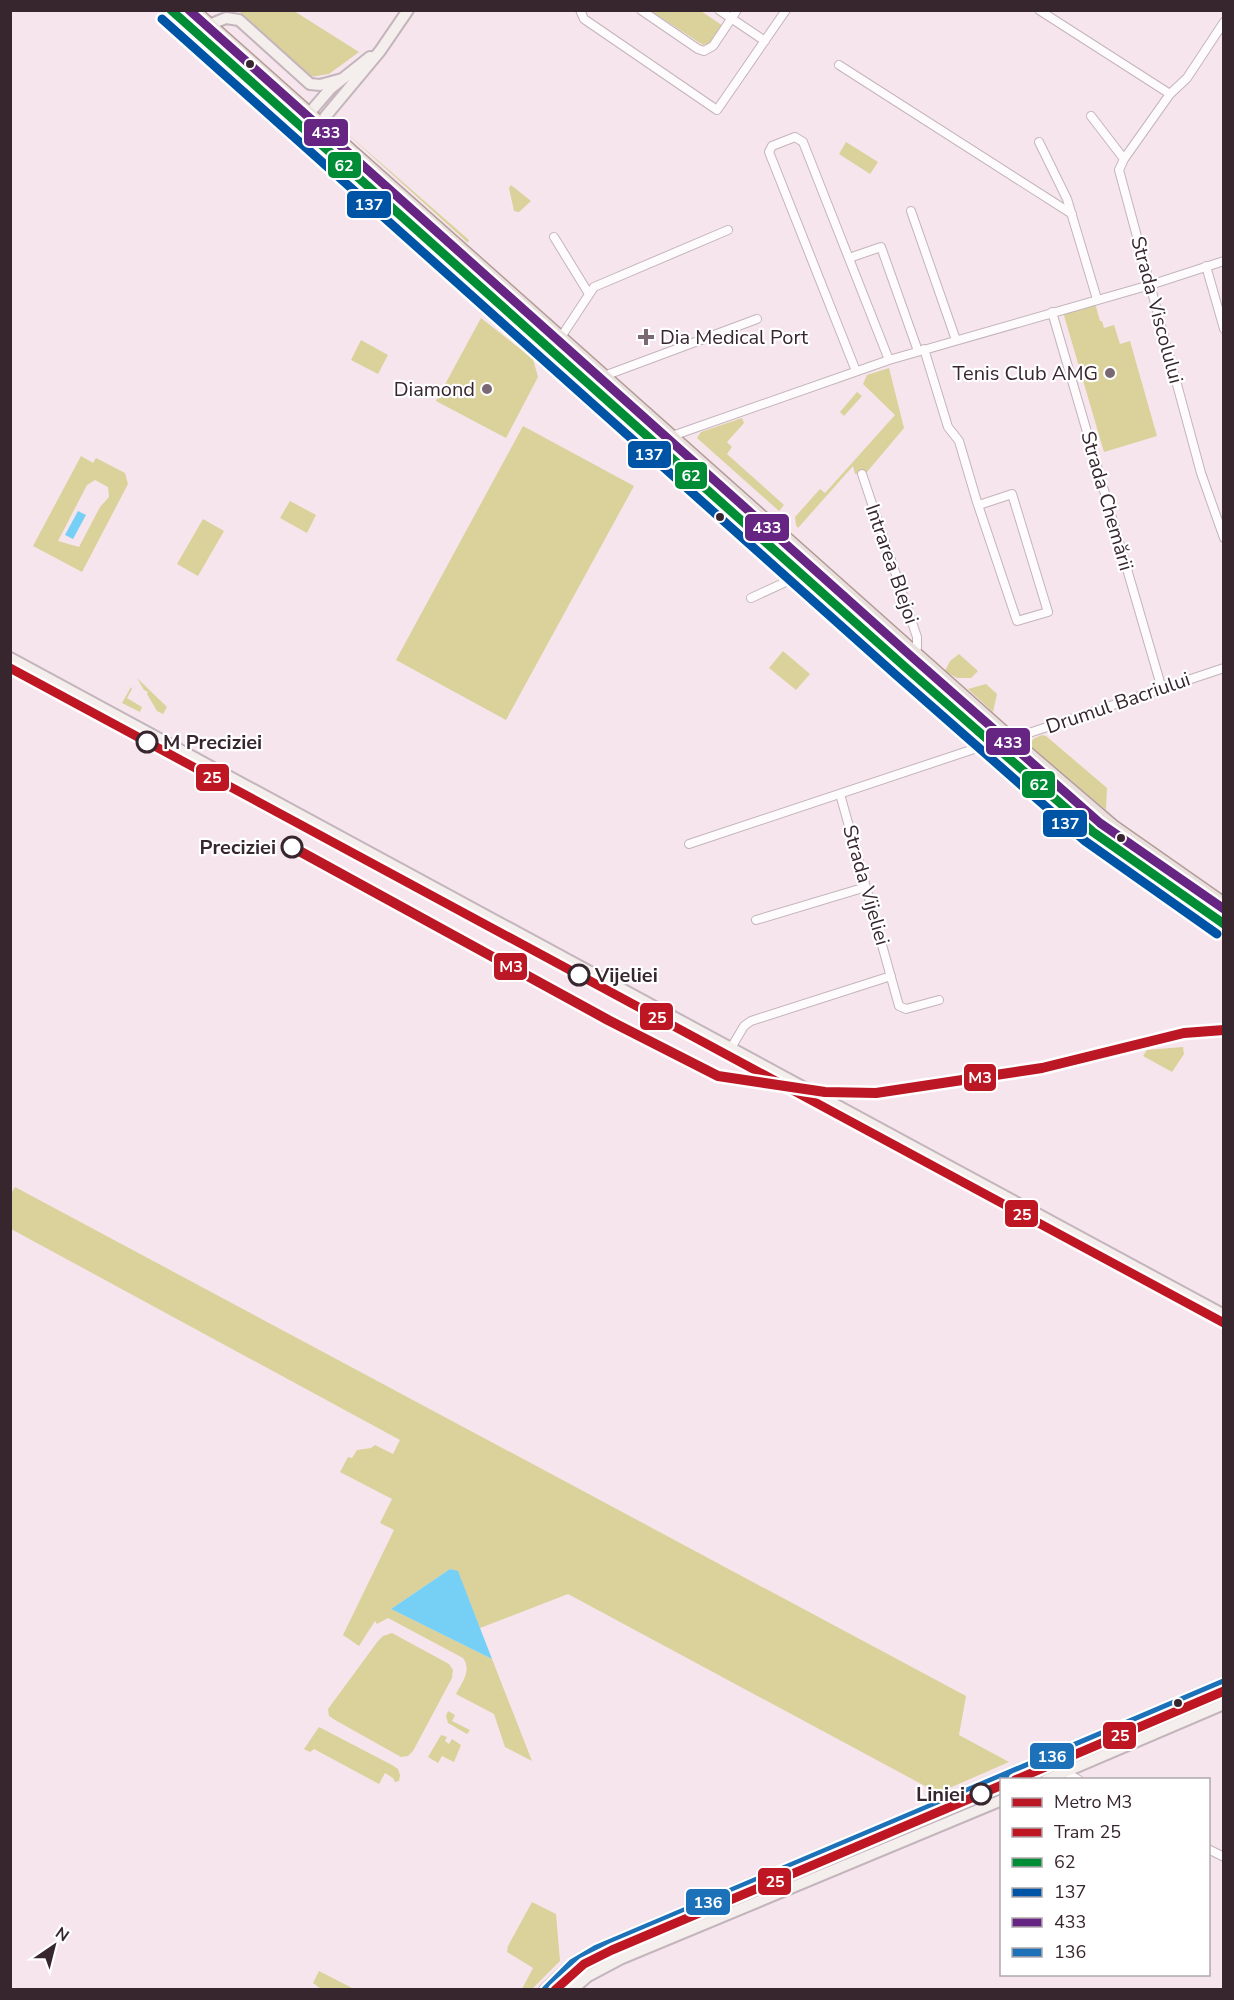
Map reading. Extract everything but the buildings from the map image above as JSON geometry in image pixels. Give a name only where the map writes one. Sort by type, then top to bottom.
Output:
[{"type":"main road","points":[[170,10],[1093,832],[1224,924]]},
{"type":"main road","points":[[193,10],[1016,743],[1114,827],[1224,904]]},
{"type":"main road","points":[[494,299],[505,287]]},
{"type":"main road","points":[[692,475],[703,464]]},
{"type":"main road","points":[[904,666],[914,654]]},
{"type":"main road","points":[[1005,755],[1016,743]]},
{"type":"street","points":[[310,135],[380,51],[408,10]]},
{"type":"street","points":[[580,10],[584,20],[717,110],[786,10]]},
{"type":"street","points":[[641,10],[704,51],[713,46],[737,10]]},
{"type":"street","points":[[719,10],[765,41]]},
{"type":"street","points":[[1039,10],[1170,94]]},
{"type":"street","points":[[209,25],[226,18],[239,20],[310,84],[320,85],[342,79]]},
{"type":"street","points":[[1091,116],[1124,159],[1170,94],[1186,78],[1224,22]]},
{"type":"street","points":[[299,125],[342,79],[380,51]]},
{"type":"street","points":[[839,65],[1072,214]]},
{"type":"street","points":[[856,371],[769,152],[772,146],[795,137],[803,142],[889,360]]},
{"type":"street","points":[[1039,142],[1067,199],[1096,299]]},
{"type":"street","name":"Strada Viscolului","points":[[1124,159],[1119,172],[1201,473],[1224,538]]},
{"type":"street","points":[[911,211],[956,340]]},
{"type":"street","points":[[561,337],[594,287],[728,230]]},
{"type":"street","points":[[554,237],[589,294]]},
{"type":"street","points":[[849,258],[881,247],[948,427],[959,441],[979,504],[1017,621],[1048,612],[1011,494],[979,504]]},
{"type":"street","points":[[672,436],[889,360],[1150,285],[1224,261]]},
{"type":"street","points":[[1206,266],[1224,329]]},
{"type":"street","name":"Strada Chemării","points":[[1052,312],[1162,689]]},
{"type":"street","points":[[604,376],[757,318]]},
{"type":"street","name":"Intrarea Blejoi","points":[[862,474],[917,637],[917,648],[914,654]]},
{"type":"street","points":[[752,598],[803,574]]},
{"type":"street","points":[[10,658],[1224,1315]]},
{"type":"street","name":"Drumul Bacriului","points":[[1016,743],[1023,735],[1224,668]]},
{"type":"street","points":[[689,844],[992,743]]},
{"type":"street","name":"Strada Vijeliei","points":[[840,794],[897,1002],[901,1008],[906,1009],[939,1000]]},
{"type":"street","points":[[756,920],[866,887]]},
{"type":"street","points":[[731,1048],[744,1026],[756,1018],[891,976]]},
{"type":"street","points":[[545,1989],[584,1955],[1224,1683]]},
{"type":"street","points":[[1048,1778],[1224,1704]]},
{"type":"street","points":[[1042,1760],[1077,1778]]},
{"type":"street","points":[[572,1989],[602,1968],[1000,1801]]},
{"type":"street","points":[[1210,1850],[1224,1857]]},
{"type":"street","points":[[814,1857],[822,1874]]},
{"type":"street","points":[[718,1897],[726,1915]]},
{"type":"shaded area","points":[[240,11],[294,11],[359,52],[329,74],[310,77],[243,18]]},
{"type":"shaded area","points":[[651,11],[701,11],[723,26],[711,43],[703,45]]},
{"type":"shaded area","points":[[341,128],[469,240],[468,242],[467,242]]},
{"type":"shaded area","points":[[846,142],[878,162],[870,174],[839,154]]},
{"type":"shaded area","points":[[511,185],[531,201],[519,212],[514,211],[509,188]]},
{"type":"shaded area","name":"Tenis Club AMG","points":[[1095,303],[1104,328],[1114,325],[1120,344],[1130,341],[1157,436],[1104,452],[1063,312]]},
{"type":"shaded area","name":"Diamond","points":[[481,318],[533,359],[538,377],[506,438],[436,401]]},
{"type":"shaded area","points":[[361,340],[388,355],[378,374],[351,360]]},
{"type":"shaded area","points":[[889,368],[904,428],[867,472],[855,474],[853,466],[798,528],[795,517],[820,489],[825,493],[895,415],[863,384],[867,375]]},
{"type":"shaded area","points":[[857,392],[862,396],[844,416],[840,412]]},
{"type":"shaded area","points":[[742,418],[744,423],[727,442],[732,447],[727,454],[784,505],[779,511],[697,438],[701,432]]},
{"type":"shaded area","points":[[523,426],[634,486],[506,720],[396,660]]},
{"type":"shaded area","points":[[81,456],[93,463],[96,458],[125,473],[128,484],[82,572],[33,546]],"holes":[[[95,480],[108,487],[109,497],[100,507],[79,547],[58,541],[87,485]]]},
{"type":"shaded area","points":[[290,501],[316,515],[307,533],[280,518]]},
{"type":"shaded area","points":[[203,519],[224,531],[198,576],[177,564]]},
{"type":"shaded area","points":[[783,651],[810,674],[796,690],[769,668]]},
{"type":"shaded area","points":[[959,654],[978,671],[971,678],[957,678],[945,671],[950,661]]},
{"type":"shaded area","points":[[137,678],[167,707],[163,714],[157,711],[148,692],[144,690]]},
{"type":"shaded area","points":[[986,684],[997,694],[993,712],[968,689]]},
{"type":"shaded area","points":[[131,687],[127,698],[142,707],[140,712],[122,703]]},
{"type":"shaded area","points":[[1042,735],[1107,788],[1106,810],[1033,748],[1031,744],[1033,739]]},
{"type":"shaded area","points":[[1183,1047],[1184,1054],[1172,1072],[1143,1056],[1147,1050]]},
{"type":"shaded area","points":[[15,1187],[966,1696],[959,1735],[1009,1762],[938,1793],[568,1594],[480,1628],[458,1572],[450,1569],[391,1609],[492,1659],[532,1761],[505,1747],[494,1714],[456,1694],[467,1667],[463,1658],[388,1618],[377,1624],[375,1621],[359,1646],[343,1635],[394,1530],[380,1523],[392,1499],[340,1472],[348,1457],[352,1458],[357,1450],[371,1448],[375,1445],[393,1454],[400,1440],[11,1229],[10,1195]]},
{"type":"shaded area","points":[[392,1633],[449,1664],[453,1670],[452,1678],[413,1751],[408,1756],[401,1757],[335,1720],[329,1716],[328,1709],[378,1641],[383,1636]]},
{"type":"shaded area","points":[[448,1711],[455,1715],[452,1721],[470,1730],[467,1734],[448,1723],[446,1716]]},
{"type":"shaded area","points":[[319,1727],[398,1769],[399,1781],[395,1782],[385,1773],[379,1784],[314,1749],[310,1752],[304,1749]]},
{"type":"shaded area","points":[[441,1735],[447,1737],[445,1741],[449,1744],[452,1739],[461,1745],[454,1762],[442,1756],[438,1763],[428,1757]]},
{"type":"shaded area","points":[[532,1902],[556,1914],[560,1961],[532,1989],[522,1989],[533,1968],[507,1952]]},
{"type":"shaded area","points":[[319,1971],[354,1989],[321,1989],[313,1983]]},
{"type":"water","points":[[78,511],[86,515],[73,539],[65,535]]},
{"type":"water","points":[[450,1569],[458,1571],[492,1659],[391,1609]]},
{"type":"metro line","name":"M3","points":[[292,847],[608,1020],[718,1076],[825,1092],[876,1093],[1042,1068],[1184,1033],[1224,1030]]},
{"type":"tram line","name":"25","points":[[10,668],[1224,1323]]},
{"type":"tram line","name":"25","points":[[1020,1778],[1224,1691]]},
{"type":"tram line","name":"25","points":[[555,1990],[584,1964],[612,1950],[1000,1786]]},
{"type":"transit line","name":"62","points":[[171,10],[904,666],[1093,832],[1224,924]]},
{"type":"transit line","name":"433","points":[[189,10],[1100,823],[1224,909]]},
{"type":"transit line","name":"137","points":[[162,19],[1085,841],[1217,934]]},
{"type":"transit line","name":"136","points":[[1000,1778],[1224,1683]]},
{"type":"transit line","name":"136","points":[[546,1990],[573,1963],[595,1950],[1000,1778]]},
{"type":"place","name":"Dia Medical Port","points":[[646,337]]},
{"type":"place","name":"Tenis Club AMG","points":[[1110,373]]},
{"type":"place","name":"Diamond","points":[[487,389]]},
{"type":"place","name":"M Preciziei","points":[[147,742]]},
{"type":"place","name":"Preciziei","points":[[292,847]]},
{"type":"place","name":"Vijeliei","points":[[579,975]]},
{"type":"place","name":"Liniei","points":[[981,1794]]}]
